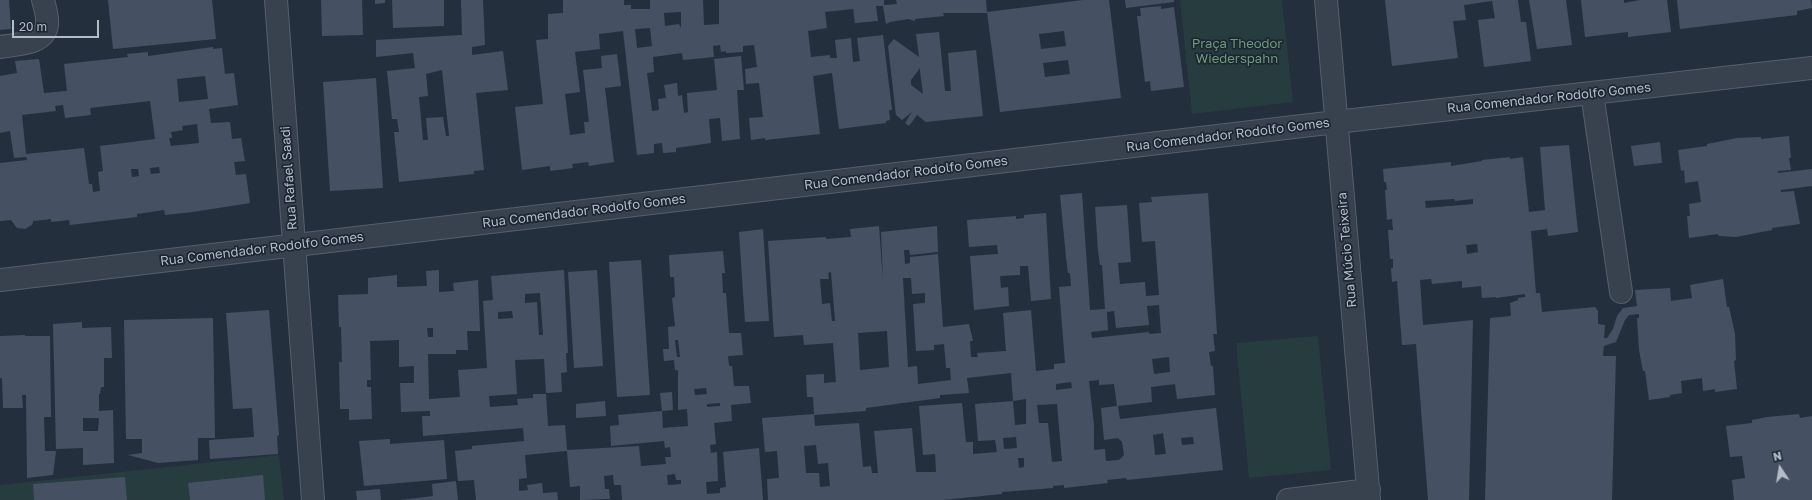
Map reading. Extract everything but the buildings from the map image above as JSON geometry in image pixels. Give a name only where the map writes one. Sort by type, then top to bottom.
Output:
[{"type":"street","points":[[0,47],[32,42],[43,35],[47,24],[43,0]]},
{"type":"street","name":"Rua Rafael Saadi","points":[[276,0],[313,500]]},
{"type":"street","name":"Rua Múcio Teixeira","points":[[1326,0],[1369,495]]},
{"type":"street","name":"Rua Comendador Rodolfo Gomes","points":[[0,280],[1336,122],[1812,68]]},
{"type":"street","points":[[1592,93],[1621,292]]},
{"type":"street","points":[[1288,500],[1369,495]]},
{"type":"green space","name":"Praça Theodor Wiederspahn","points":[[1180,0],[1282,0],[1293,102],[1192,114]]},
{"type":"green space","points":[[1318,336],[1331,470],[1249,478],[1236,343]]},
{"type":"green space","points":[[279,455],[284,500],[0,500],[0,485]]}]
